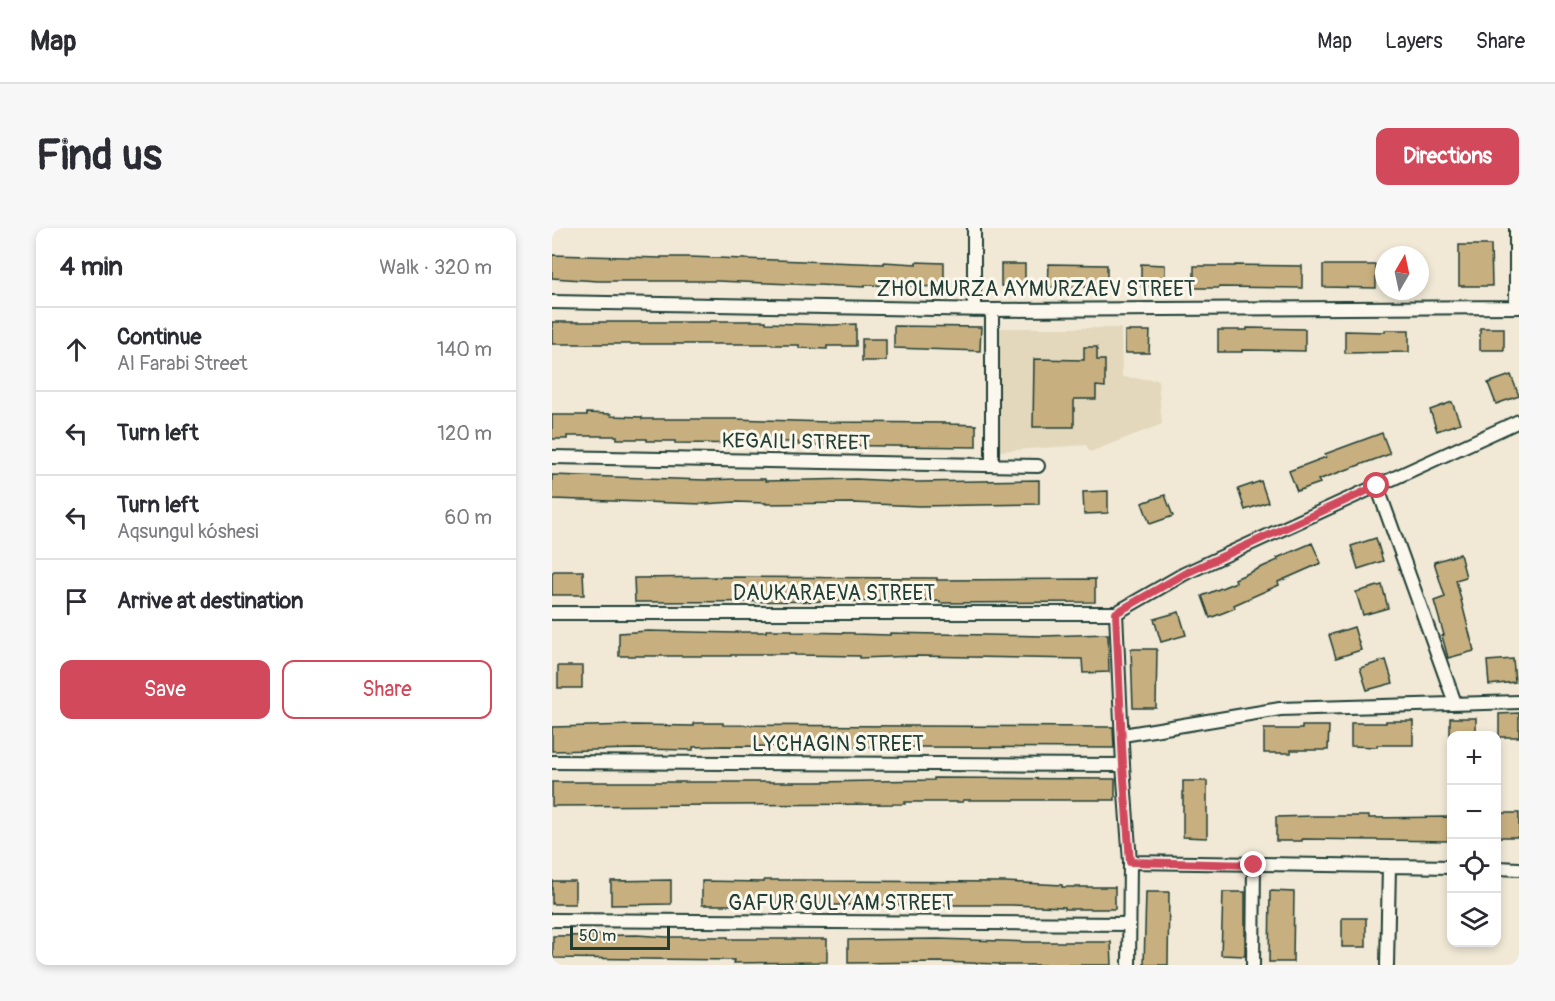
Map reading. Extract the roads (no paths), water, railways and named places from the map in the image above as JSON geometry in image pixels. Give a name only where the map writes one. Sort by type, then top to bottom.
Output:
[{"type":"street","points":[[974,228],[974,310]]},
{"type":"street","points":[[1516,228],[1518,307]]},
{"type":"street","name":"ZHOLMURZA AYMURZAEV STREET","points":[[552,302],[974,310],[1518,307]]},
{"type":"street","points":[[992,310],[992,465]]},
{"type":"street","points":[[1129,965],[1130,862],[1116,613],[1184,574],[1519,421]]},
{"type":"street","name":"KEGAILI STREET","points":[[552,457],[1038,466]]},
{"type":"street","points":[[1377,486],[1455,703]]},
{"type":"street","name":"DAUKARAEVA STREET","points":[[552,613],[1116,613]]},
{"type":"street","points":[[1123,735],[1280,709],[1519,702]]},
{"type":"street","name":"LYCHAGIN STREET","points":[[552,762],[1123,765]]},
{"type":"street","points":[[1130,862],[1447,867]]},
{"type":"street","points":[[1253,965],[1254,865]]},
{"type":"street","points":[[1387,965],[1389,866]]},
{"type":"street","points":[[1501,868],[1519,869]]},
{"type":"street","name":"GAFUR GULYAM STREET","points":[[552,920],[1129,924]]}]
